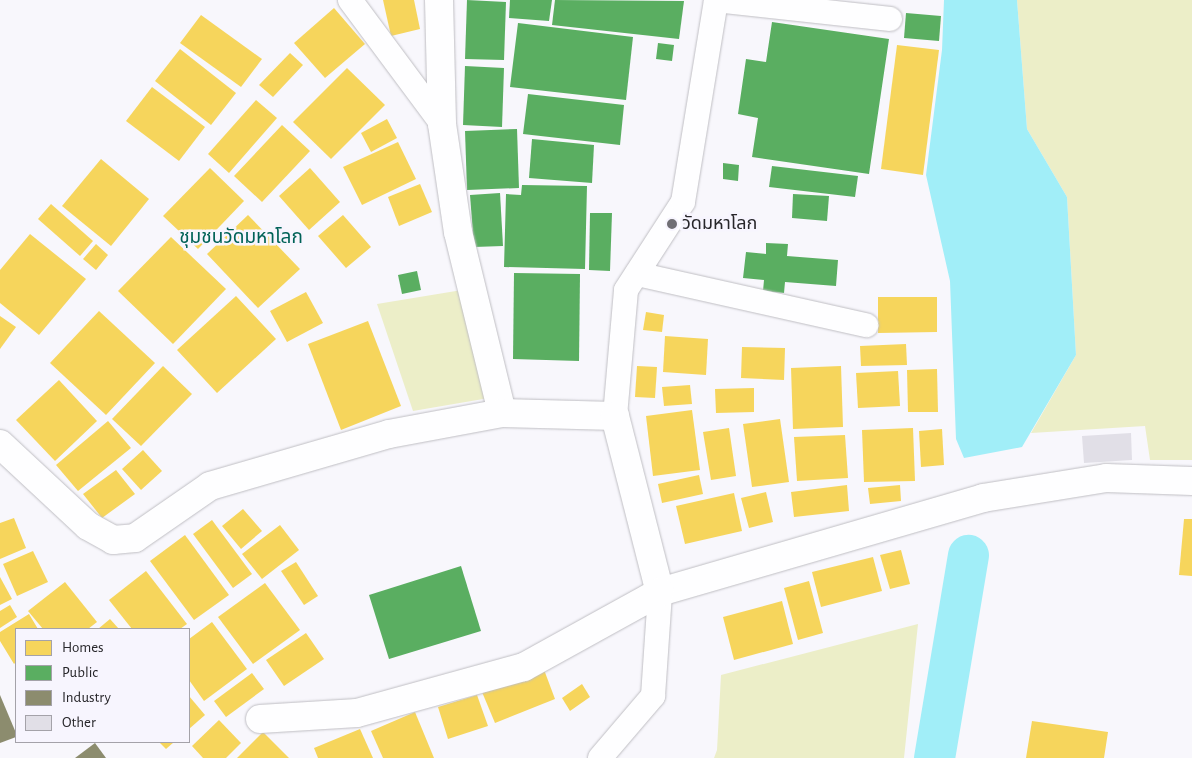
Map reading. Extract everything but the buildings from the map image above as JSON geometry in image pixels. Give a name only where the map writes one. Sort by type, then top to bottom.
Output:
[{"type":"street","points":[[439,0],[442,124],[458,232],[502,413]]},
{"type":"street","points":[[0,444],[88,526],[113,540],[135,538],[210,486],[389,434],[502,413],[614,416],[660,592]]},
{"type":"street","points":[[260,719],[357,713],[524,667],[660,592],[983,498],[1106,478],[1192,481]]},
{"type":"lane","points":[[350,0],[442,124]]},
{"type":"lane","points":[[614,416],[626,290],[683,202],[716,0],[890,19]]},
{"type":"lane","points":[[638,274],[866,325]]},
{"type":"lane","points":[[600,758],[654,696],[660,592]]},
{"type":"green space","points":[[1017,0],[1192,0],[1192,460],[1150,460],[1145,426],[1031,433],[1076,355],[1067,197],[1027,129]]},
{"type":"green space","points":[[462,290],[489,398],[413,411],[377,304]]},
{"type":"green space","points":[[918,624],[904,758],[714,758],[717,750],[721,675]]},
{"type":"water","points":[[944,0],[1017,0],[1027,129],[1067,197],[1076,355],[1022,447],[964,458],[956,439],[950,281],[926,175],[942,50]]},
{"type":"waterway","points":[[934,758],[968,555]]},
{"type":"place","name":"วัดมหาโลก","points":[[672,224]]},
{"type":"district","name":"ชุมชนวัดมหาโลก","points":[[241,238]]}]
